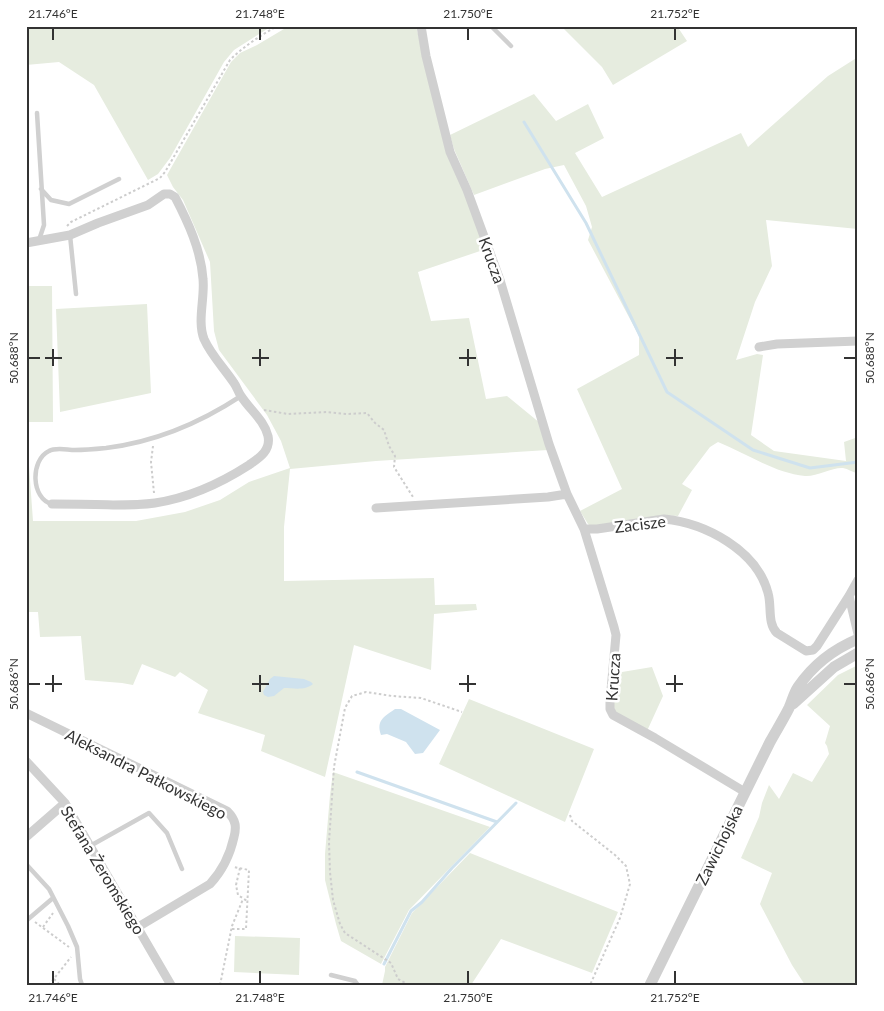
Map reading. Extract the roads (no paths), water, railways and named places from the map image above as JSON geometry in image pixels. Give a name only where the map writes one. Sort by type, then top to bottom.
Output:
[{"type":"street","name":"Krucza","points":[[421,26],[426,56],[450,152],[467,190],[500,280],[533,393],[566,494],[584,529],[614,627],[616,635],[610,709],[613,715],[745,792]]},
{"type":"street","points":[[27,242],[66,235],[148,205],[164,194],[170,194],[175,197],[191,232],[201,263],[204,297],[202,332],[211,352],[235,384],[241,396],[257,415],[269,439],[269,446],[262,456],[240,471],[206,488],[180,497],[139,505],[52,504]]},
{"type":"street","points":[[758,347],[778,344],[858,341]]},
{"type":"street","points":[[376,508],[548,497],[566,494]]},
{"type":"street","name":"Zacisze","points":[[584,529],[597,529],[664,519],[688,523],[721,536],[733,544],[761,573],[768,591],[771,622],[776,634],[806,651],[813,650],[817,646],[849,596]]},
{"type":"street","points":[[858,580],[849,596],[858,634]]},
{"type":"street","name":"Zawichojska","points":[[650,985],[798,688],[814,667],[838,648],[858,639]]},
{"type":"street","name":"Zawichojska","points":[[789,706],[834,667],[858,653]]},
{"type":"street","name":"Aleksandra Patkowskiego","points":[[26,713],[230,814],[236,828],[225,864],[217,876],[210,884],[138,927]]},
{"type":"street","name":"Stefana Żeromskiego","points":[[26,761],[65,803],[171,985]]},
{"type":"street","points":[[26,837],[65,803]]},
{"type":"lane","points":[[491,26],[511,46]]},
{"type":"lane","points":[[37,112],[44,226],[39,240]]},
{"type":"lane","points":[[41,189],[51,200],[70,204],[119,179]]},
{"type":"lane","points":[[26,230],[27,242]]},
{"type":"lane","points":[[66,235],[76,294]]},
{"type":"lane","points":[[52,504],[42,498],[37,488],[37,466],[47,452],[55,449],[84,450],[120,446],[153,438],[207,416],[241,396]]},
{"type":"lane","points":[[90,846],[149,813],[167,833],[182,869]]},
{"type":"lane","points":[[26,864],[49,889],[77,947],[82,985]]},
{"type":"lane","points":[[28,919],[53,898]]},
{"type":"lane","points":[[331,975],[354,981],[358,985]]},
{"type":"water","points":[[274,676],[304,679],[313,684],[303,688],[284,688],[274,696],[268,697],[263,692],[270,679]]},
{"type":"water","points":[[395,709],[401,709],[440,730],[423,753],[415,754],[406,742],[387,734],[381,735],[380,722]]},
{"type":"waterway","points":[[524,122],[586,223],[667,392],[753,450],[810,468],[858,462]]},
{"type":"waterway","points":[[357,772],[497,822]]},
{"type":"waterway","points":[[384,964],[411,911],[422,902],[452,868],[516,803]]}]
